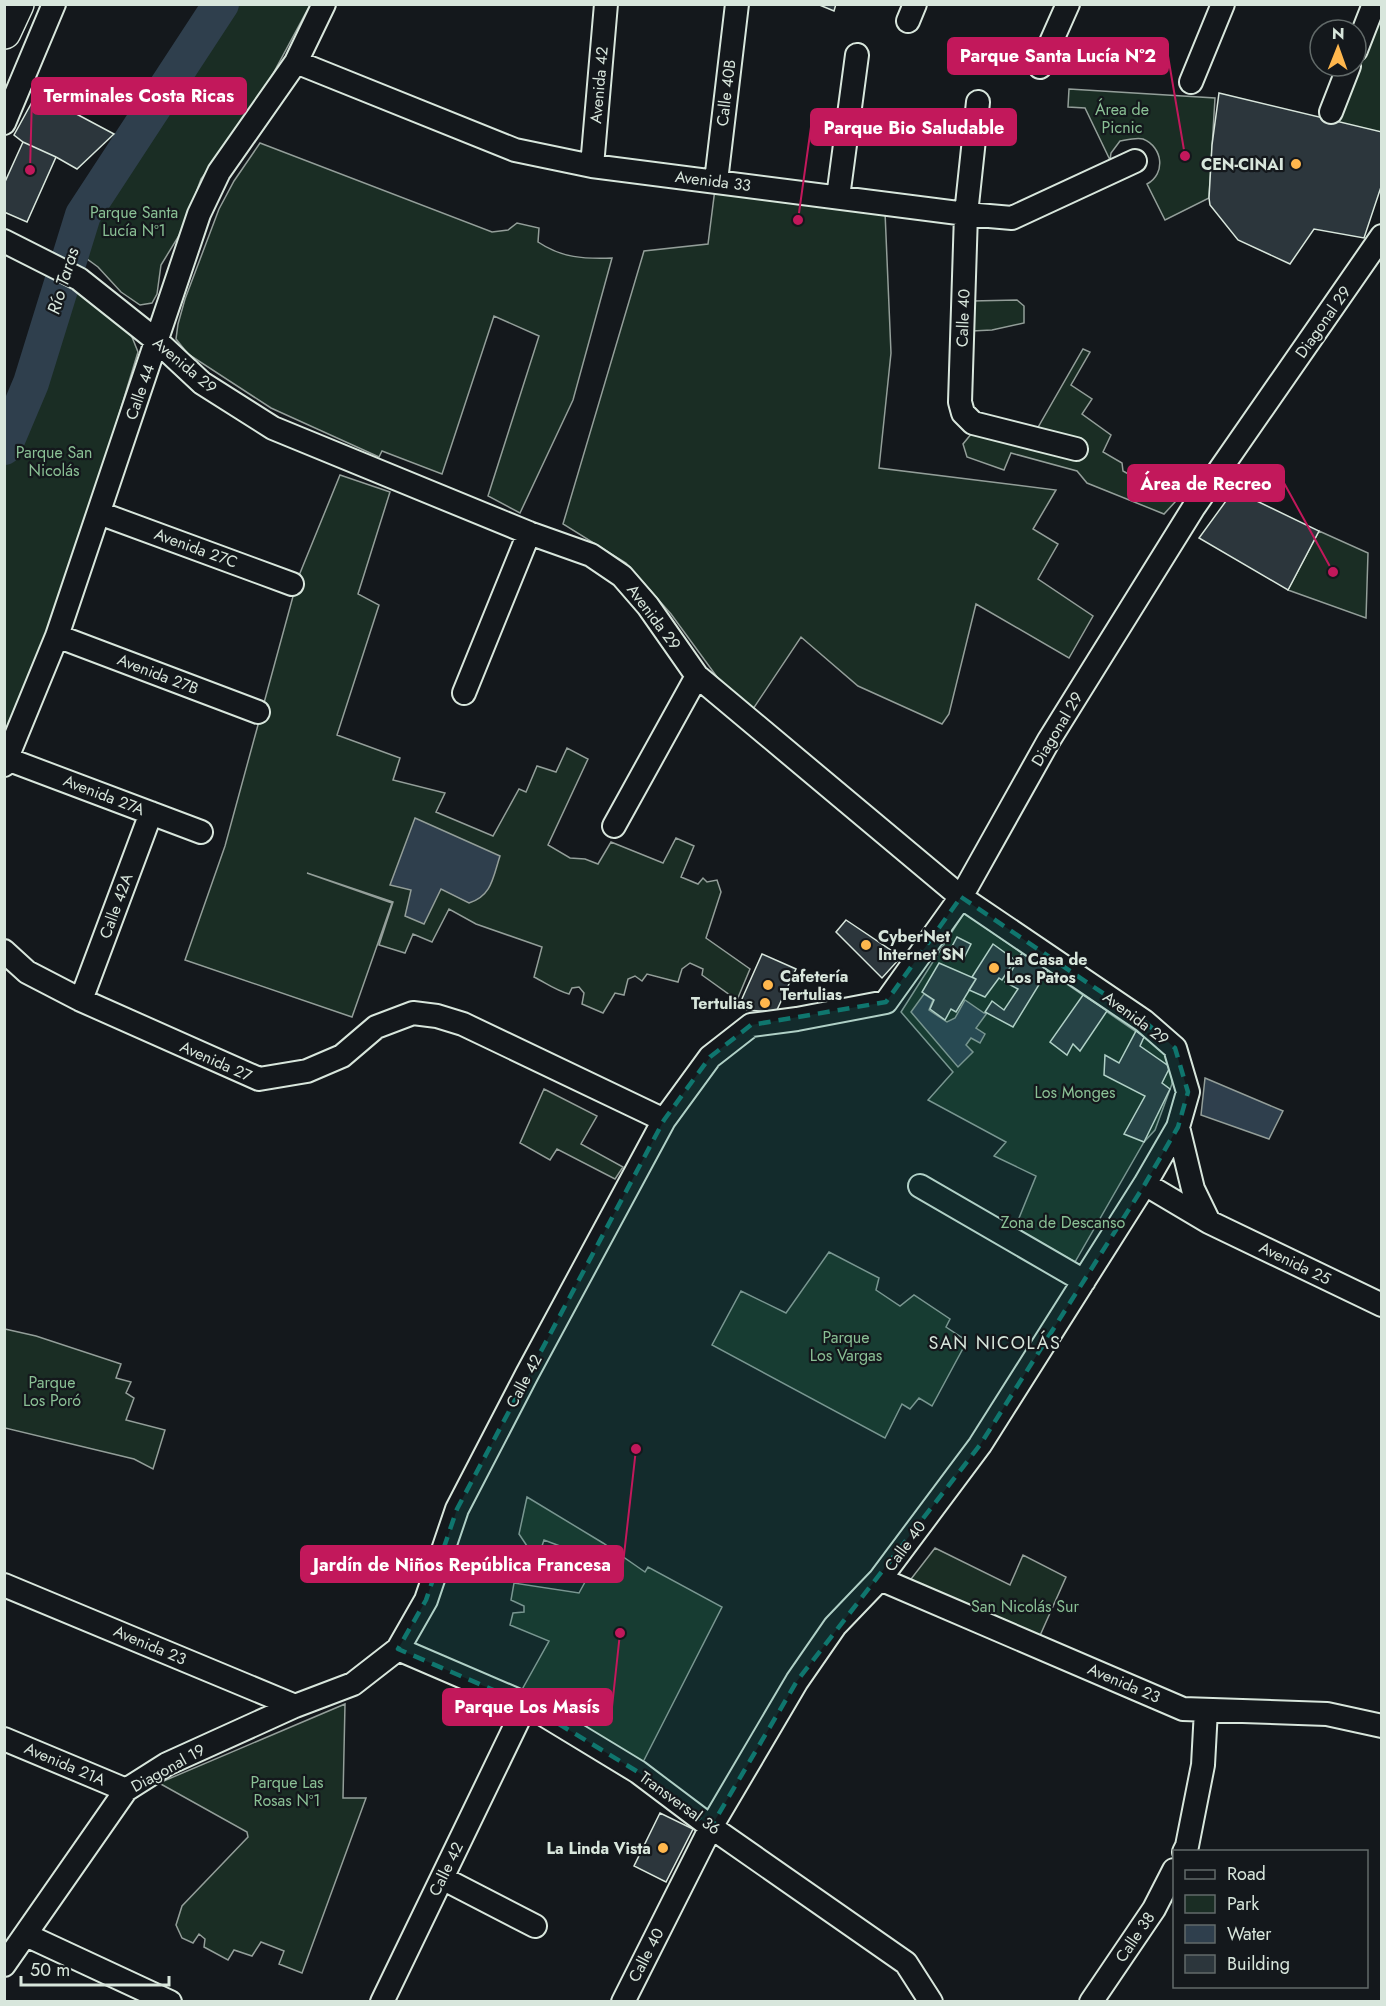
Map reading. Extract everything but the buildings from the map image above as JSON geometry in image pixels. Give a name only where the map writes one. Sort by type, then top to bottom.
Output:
[{"type":"highway","points":[[4,32],[17,4]]},
{"type":"street","points":[[4,123],[54,4]]},
{"type":"street","name":"Calle 44","points":[[6,762],[57,636],[199,214],[219,172],[296,62],[324,4]]},
{"type":"street","name":"Calle 40B","points":[[716,181],[737,4]]},
{"type":"street","points":[[1040,67],[1068,4]]},
{"type":"street","points":[[1191,82],[1223,4]]},
{"type":"street","points":[[1368,19],[1374,4]]},
{"type":"street","name":"Avenida 42","points":[[592,166],[601,6]]},
{"type":"street","points":[[838,198],[857,55]]},
{"type":"street","name":"Avenida 33","points":[[296,62],[515,150],[592,166],[966,214],[1012,218],[1135,161]]},
{"type":"street","points":[[1331,111],[1344,78]]},
{"type":"street","name":"Calle 40","points":[[978,102],[966,214],[960,402],[963,413],[973,423],[1076,449]]},
{"type":"street","name":"Diagonal 29","points":[[664,1120],[710,1057],[751,1025],[886,1002],[961,897],[1049,740],[1194,507],[1382,237]]},
{"type":"street","name":"Avenida 29","points":[[4,241],[79,279],[157,341],[202,383],[273,428],[529,533],[591,555],[622,576],[648,606],[697,676],[961,897],[1144,1021],[1175,1048],[1188,1092]]},
{"type":"street","name":"Avenida 27C","points":[[99,513],[292,584]]},
{"type":"street","points":[[464,693],[529,533]]},
{"type":"street","name":"Avenida 27B","points":[[57,636],[258,712]]},
{"type":"street","points":[[614,826],[697,676]]},
{"type":"street","name":"Avenida 27A","points":[[6,762],[201,832]]},
{"type":"street","name":"Calle 42A","points":[[81,1000],[151,813]]},
{"type":"street","name":"Avenida 27","points":[[4,951],[27,972],[81,1000],[258,1080],[307,1071],[342,1056],[376,1027],[412,1013],[437,1016],[463,1024],[664,1120]]},
{"type":"street","name":"Calle 40","points":[[623,2001],[711,1827],[797,1681],[835,1626],[880,1579],[980,1445],[1145,1184],[1178,1127],[1188,1092]]},
{"type":"street","name":"Calle 42","points":[[398,1649],[426,1599],[457,1509],[664,1120]]},
{"type":"street","points":[[1178,1127],[1193,1189],[1209,1222]]},
{"type":"street","name":"Avenida 25","points":[[1145,1184],[1209,1222],[1382,1305]]},
{"type":"street","points":[[920,1186],[1084,1281]]},
{"type":"street","name":"Avenida 23","points":[[880,1579],[1183,1709],[1327,1714],[1382,1726]]},
{"type":"street","name":"Avenida 23","points":[[4,1585],[295,1706]]},
{"type":"street","name":"Transversal 36","points":[[398,1649],[526,1704],[638,1772],[711,1827],[906,1963],[932,2001]]},
{"type":"street","name":"Diagonal 19","points":[[4,1965],[126,1790],[167,1764],[295,1706],[353,1684],[398,1649]]},
{"type":"street","name":"Calle 42","points":[[382,2001],[526,1704]]},
{"type":"street","points":[[1185,1850],[1203,1765],[1206,1710]]},
{"type":"street","name":"Avenida 21A","points":[[4,1739],[126,1790]]},
{"type":"street","name":"Calle 38","points":[[1091,2001],[1154,1909],[1173,1872]]},
{"type":"street","points":[[442,1878],[536,1926]]},
{"type":"street","points":[[26,1935],[170,2001]]},
{"type":"highlighted area","points":[[961,897],[1144,1021],[1175,1048],[1188,1092],[1178,1127],[1145,1184],[980,1445],[797,1681],[711,1827],[638,1772],[526,1704],[398,1649],[426,1600],[457,1509],[664,1120],[710,1057],[751,1025],[886,1002]]},
{"type":"green space","name":"Parque Santa Lucía Nº1","points":[[229,5],[310,5],[260,98],[201,179],[183,229],[161,265],[157,294],[152,303],[140,305],[121,292],[98,267],[72,248],[93,199]]},
{"type":"green space","points":[[1374,15],[1381,18],[1381,144],[1331,125],[1349,78],[1368,78],[1368,30]]},
{"type":"green space","name":"Área de Picnic","points":[[1069,89],[1215,98],[1209,198],[1165,220],[1147,184],[1153,180],[1159,167],[1160,161],[1155,148],[1141,138],[1120,141],[1111,153],[1110,160],[1085,108],[1068,107]]},
{"type":"green space","points":[[260,143],[492,232],[508,230],[517,223],[539,228],[538,242],[556,251],[583,258],[612,258],[573,400],[520,513],[488,496],[539,336],[494,316],[442,474],[382,451],[379,457],[271,408],[188,354],[176,339],[185,299],[219,209],[234,181]]},
{"type":"green space","points":[[716,181],[885,212],[891,353],[879,468],[1056,490],[1033,529],[1058,544],[1038,579],[1093,616],[1069,658],[976,604],[949,714],[942,724],[858,686],[801,637],[747,718],[671,614],[626,563],[563,524],[644,251],[708,244]]},
{"type":"green space","name":"Parque San Nicolás","points":[[66,277],[130,332],[138,352],[52,635],[5,741],[5,454],[34,381]]},
{"type":"green space","points":[[1017,300],[1024,306],[1024,323],[992,330],[972,331],[972,301]]},
{"type":"green space","points":[[1083,349],[1090,352],[1071,385],[1092,399],[1082,414],[1111,435],[1103,452],[1122,463],[1123,471],[1176,501],[1164,514],[1087,483],[1077,471],[1011,453],[1004,470],[967,457],[963,444],[972,433],[1037,429]]},
{"type":"green space","points":[[340,475],[390,492],[358,594],[379,605],[337,735],[400,758],[393,780],[445,793],[436,812],[493,836],[519,789],[526,792],[537,766],[556,772],[567,748],[588,759],[548,845],[570,858],[585,859],[598,864],[611,842],[663,863],[676,838],[694,846],[681,877],[698,884],[703,878],[707,882],[717,880],[721,892],[706,938],[750,969],[737,1000],[702,975],[703,969],[690,963],[682,969],[678,982],[647,974],[642,981],[635,976],[628,979],[624,995],[615,993],[603,1013],[582,1004],[584,993],[579,987],[572,988],[569,994],[534,977],[542,947],[476,924],[449,909],[432,942],[413,934],[405,953],[379,945],[393,902],[307,873],[392,903],[352,1017],[185,960],[225,846],[298,578]]},
{"type":"green space","points":[[1319,531],[1368,553],[1366,618],[1288,590]]},
{"type":"green space","name":"Los Monges","points":[[964,913],[1171,1056],[1172,1084],[1155,1130],[1144,1142],[1075,1262],[1015,1228],[1036,1176],[994,1156],[1006,1142],[928,1100],[953,1072],[901,1012]]},
{"type":"green space","points":[[544,1089],[597,1116],[581,1144],[623,1167],[615,1179],[557,1149],[550,1160],[520,1143]]},
{"type":"green space","name":"Parque Los Vargas","points":[[829,1252],[879,1278],[876,1290],[900,1306],[914,1295],[950,1319],[946,1327],[967,1341],[932,1406],[919,1398],[910,1409],[902,1404],[885,1438],[712,1345],[741,1291],[786,1313]]},
{"type":"green space","name":"Parque Los Poró","points":[[5,1329],[36,1336],[121,1364],[116,1378],[131,1382],[126,1393],[134,1398],[126,1420],[165,1430],[153,1469],[134,1459],[5,1428]]},
{"type":"green space","points":[[527,1497],[603,1543],[645,1572],[648,1567],[722,1607],[638,1772],[519,1695],[549,1641],[510,1625],[513,1613],[524,1612],[524,1606],[511,1600],[514,1583],[579,1593],[597,1560],[544,1540],[541,1549],[527,1546],[519,1534]]},
{"type":"green space","name":"San Nicolás Sur","points":[[935,1548],[1010,1585],[1023,1555],[1066,1577],[1038,1640],[943,1600],[911,1579]]},
{"type":"green space","name":"Parque Las Rosas Nº1","points":[[345,1704],[343,1798],[366,1798],[302,1973],[279,1964],[284,1951],[261,1942],[252,1956],[234,1950],[228,1960],[204,1947],[205,1939],[199,1934],[193,1943],[182,1938],[176,1925],[182,1906],[248,1837],[247,1832],[159,1783]]},
{"type":"water","points":[[415,818],[500,856],[493,878],[483,896],[469,903],[441,889],[424,924],[405,916],[411,890],[390,885]]},
{"type":"water","points":[[924,994],[933,1000],[929,1010],[947,1022],[955,1018],[965,1000],[987,1013],[976,1028],[985,1034],[980,1043],[971,1038],[966,1045],[973,1052],[958,1067],[911,1012]]},
{"type":"water","points":[[1205,1078],[1283,1111],[1269,1139],[1201,1115]]},
{"type":"waterway","name":"Río Taras","points":[[4,447],[31,383],[83,215],[221,4]]},
{"type":"place","name":"Parque Santa Lucía Nº2","points":[[1185,156]]},
{"type":"place","name":"CEN-CINAI","points":[[1296,164]]},
{"type":"place","name":"Terminales Costa Ricas","points":[[30,170]]},
{"type":"place","name":"Parque Bio Saludable","points":[[798,220]]},
{"type":"place","name":"Área de Recreo","points":[[1333,572]]},
{"type":"place","name":"CyberNet Internet SN","points":[[866,945]]},
{"type":"place","name":"La Casa de Los Patos","points":[[994,968]]},
{"type":"place","name":"Cafetería Tertulias","points":[[768,985]]},
{"type":"place","name":"Tertulias","points":[[765,1003]]},
{"type":"place","name":"Jardín de Niños República Francesa","points":[[636,1449]]},
{"type":"place","name":"Parque Los Masís","points":[[620,1633]]},
{"type":"place","name":"La Linda Vista","points":[[663,1848]]},
{"type":"district","name":"SAN NICOLÁS","points":[[995,1343]]},
{"type":"park label","name":"Zona de Descanso","points":[[1063,1222]]}]
